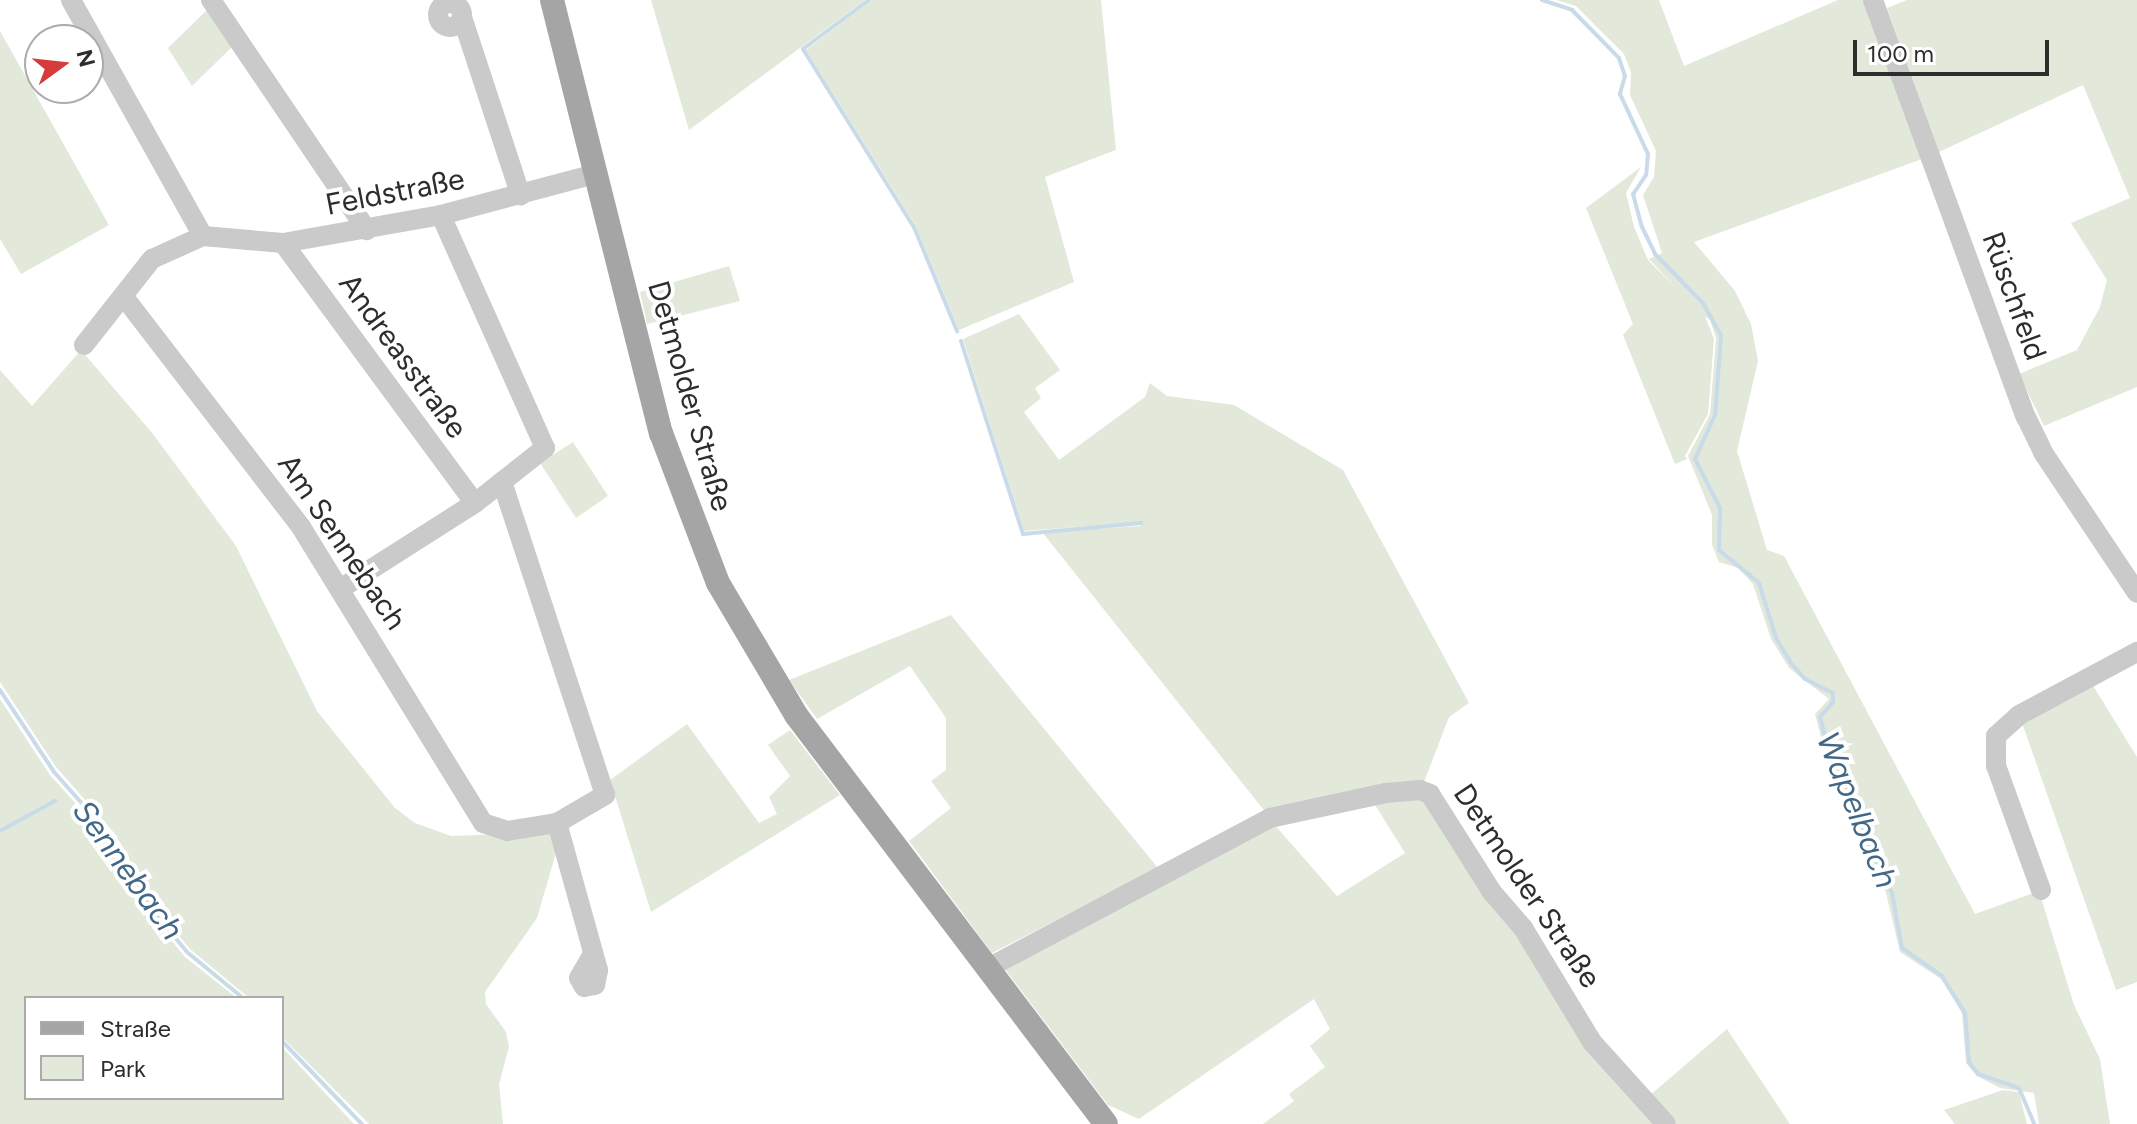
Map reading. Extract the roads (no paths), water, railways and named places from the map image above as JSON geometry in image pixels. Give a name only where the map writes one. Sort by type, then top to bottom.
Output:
[{"type":"main road","name":"Detmolder Straße","points":[[552,0],[661,433],[718,583],[796,715],[1106,1124]]},
{"type":"street","points":[[71,0],[203,236]]},
{"type":"street","points":[[211,0],[367,230]]},
{"type":"street","name":"Rüschfeld","points":[[1873,0],[2026,417],[2052,467],[2137,593]]},
{"type":"street","points":[[462,17],[521,196]]},
{"type":"street","name":"Feldstraße","points":[[124,297],[152,259],[203,236],[283,243],[367,230],[521,196],[595,174]]},
{"type":"street","points":[[340,589],[475,503],[540,455],[544,439],[441,215]]},
{"type":"street","name":"Andreasstraße","points":[[283,243],[475,503]]},
{"type":"street","points":[[84,345],[124,297]]},
{"type":"street","name":"Am Sennebach","points":[[124,297],[212,406],[340,589],[483,823],[507,831],[557,823],[605,795],[502,482]]},
{"type":"street","points":[[2041,890],[1996,766],[1996,736],[2019,715],[2137,652]]},
{"type":"street","name":"Detmolder Straße","points":[[988,968],[1127,890],[1270,818],[1386,793],[1420,790],[1430,794],[1492,892],[1523,928],[1600,1053],[1666,1124]]},
{"type":"street","points":[[557,823],[593,954]]},
{"type":"waterway","points":[[869,0],[803,49],[914,227],[957,331]]},
{"type":"waterway","name":"Wapelbach","points":[[1542,0],[1572,10],[1619,58],[1625,76],[1620,94],[1648,154],[1646,175],[1633,194],[1642,227],[1655,254],[1703,303],[1721,336],[1715,415],[1695,459],[1720,508],[1719,550],[1759,583],[1776,638],[1791,663],[1805,679],[1833,693],[1833,702],[1820,717],[1834,770],[1862,807],[1864,835],[1892,893],[1902,948],[1942,976],[1965,1013],[1969,1062],[1978,1074],[2019,1088],[2034,1124]]},
{"type":"waterway","points":[[961,341],[1023,534],[1141,523]]},
{"type":"waterway","name":"Sennebach","points":[[0,690],[54,772],[112,837],[153,911],[187,952],[241,996]]},
{"type":"waterway","points":[[0,831],[55,801]]},
{"type":"waterway","name":"Sennebach","points":[[284,1043],[362,1124]]}]
